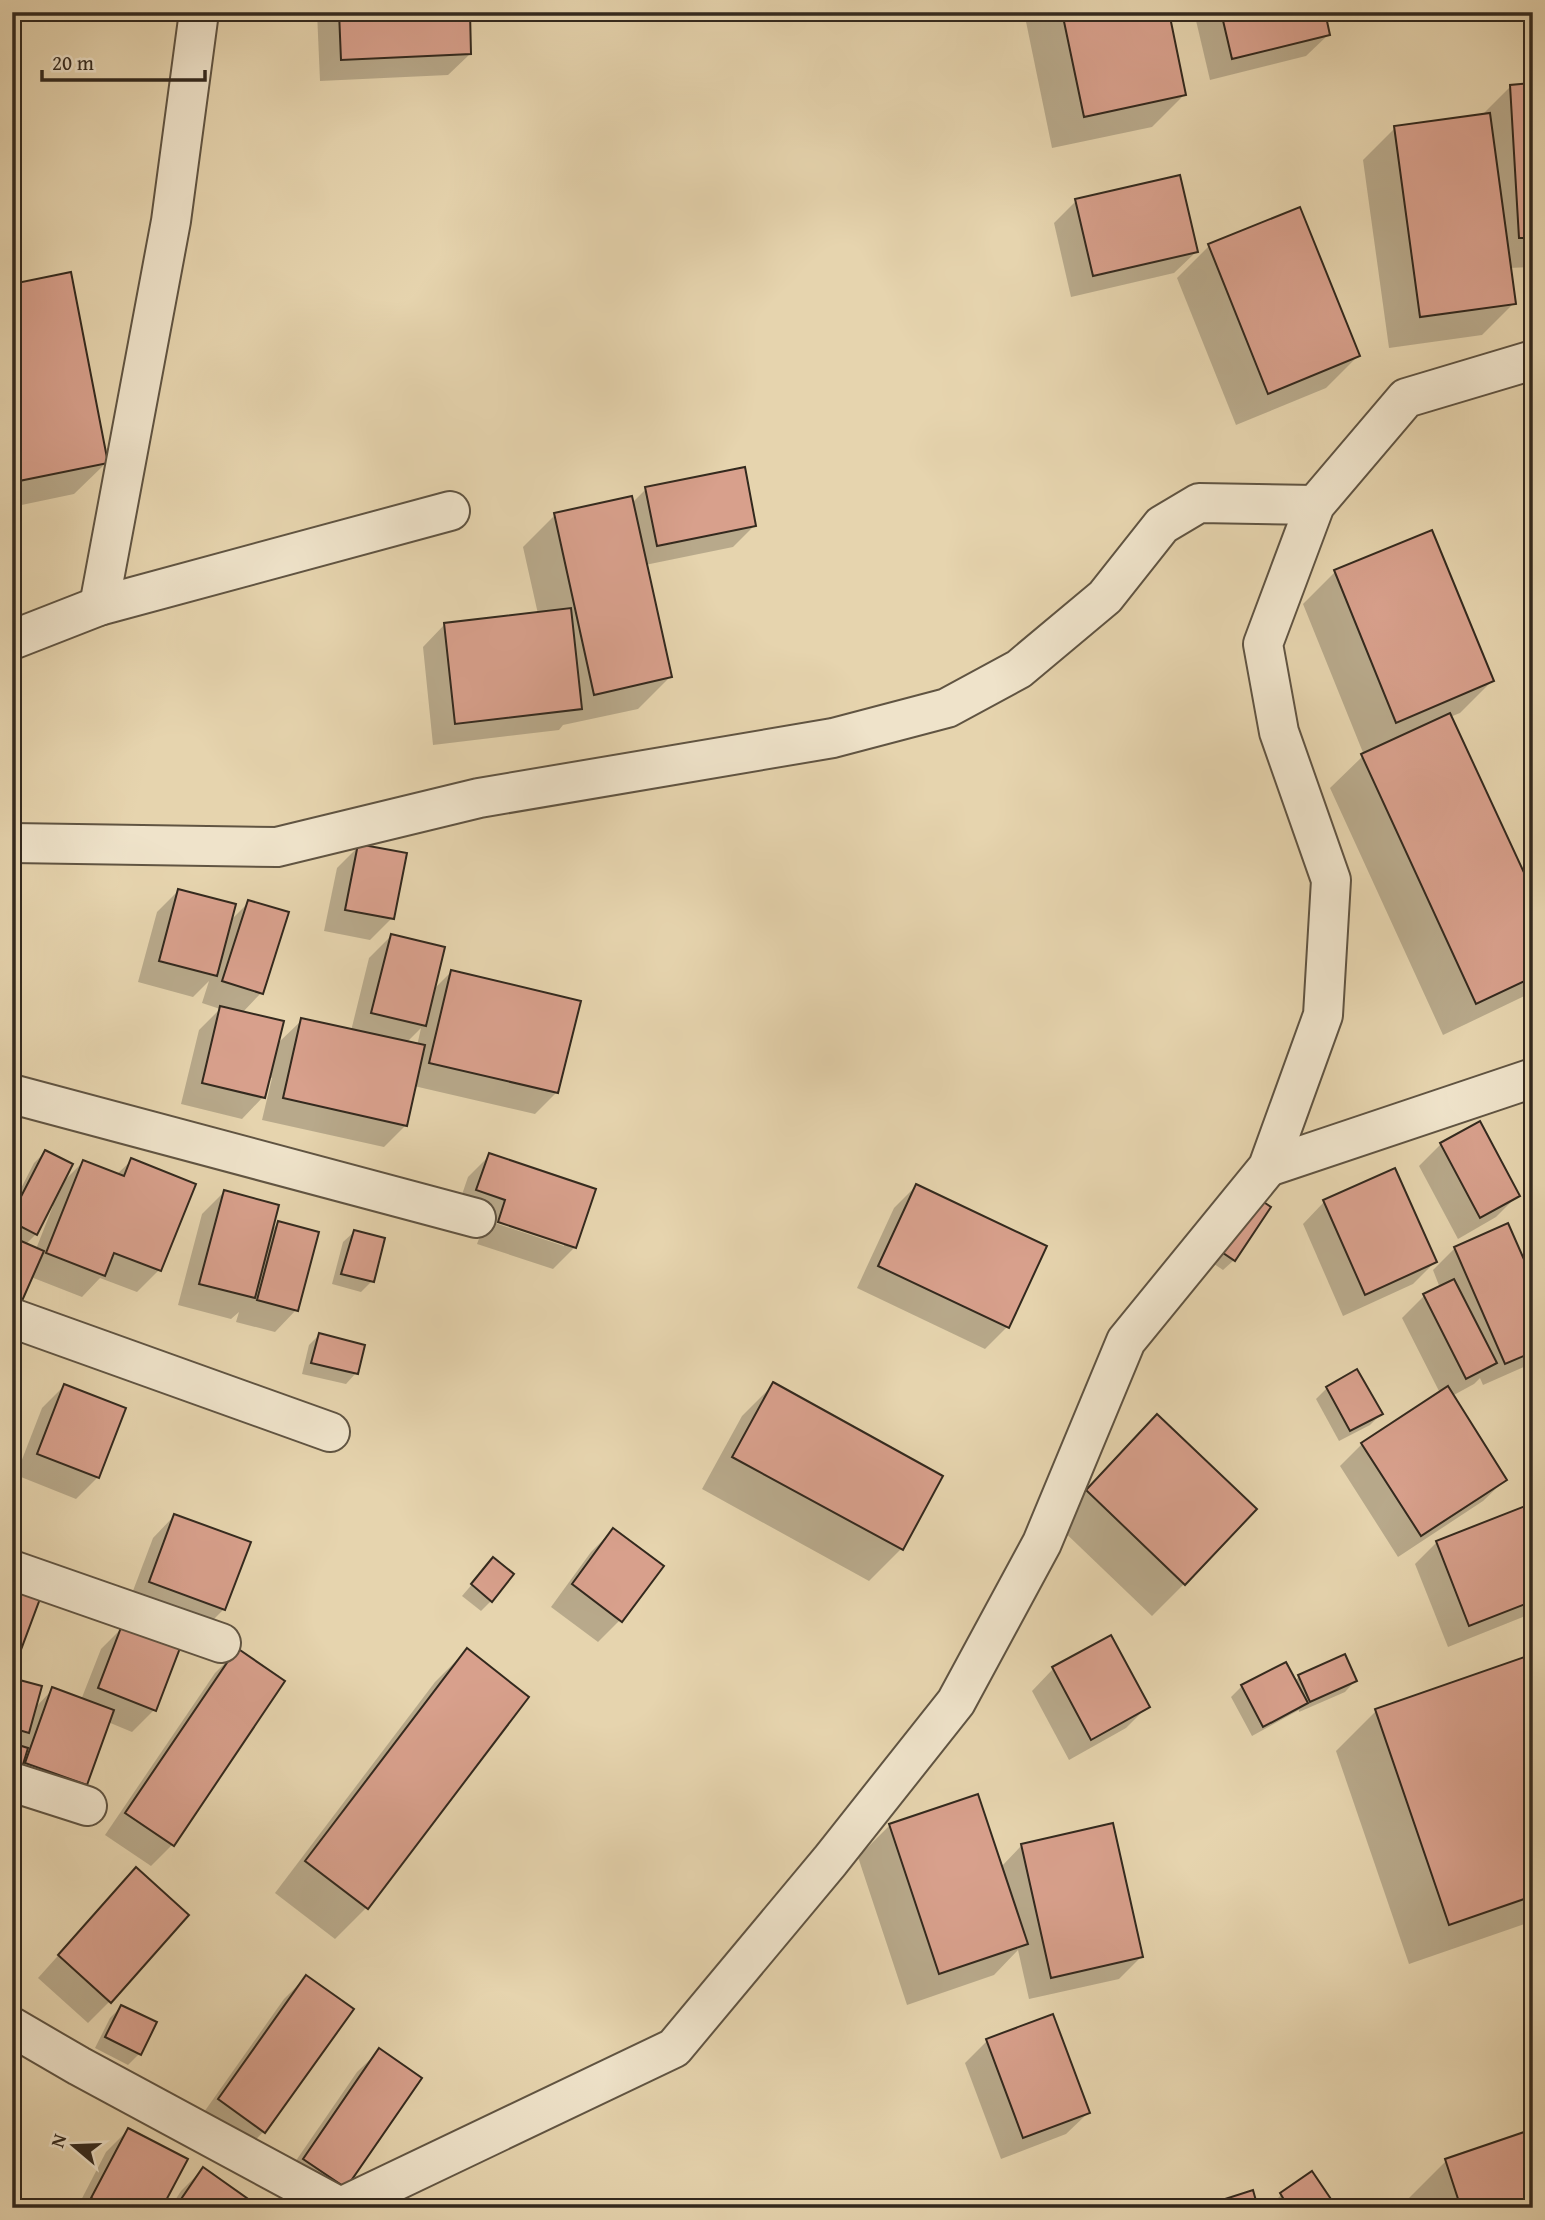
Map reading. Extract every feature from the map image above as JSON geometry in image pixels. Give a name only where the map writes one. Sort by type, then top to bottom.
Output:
[{"type":"street","points":[[99,606],[171,221],[199,12]]},
{"type":"street","points":[[12,2027],[339,2207],[674,2048],[830,1861],[956,1702],[1042,1543],[1126,1341],[1268,1167],[1324,1015],[1331,880],[1279,732],[1263,644],[1315,505],[1406,398],[1533,360]]},
{"type":"street","points":[[12,843],[277,847],[480,798],[833,738],[947,708],[1019,670],[1105,597],[1161,525],[1199,503],[1315,505]]},
{"type":"street","points":[[12,640],[99,606],[450,511]]},
{"type":"street","points":[[1268,1167],[1533,1078]]},
{"type":"street","points":[[12,1094],[476,1218]]},
{"type":"street","points":[[12,1318],[330,1432]]},
{"type":"street","points":[[12,1570],[221,1643]]},
{"type":"street","points":[[12,1782],[87,1806]]},
{"type":"building","points":[[339,12],[470,12],[471,54],[341,60]]},
{"type":"building","points":[[1062,12],[1169,12],[1186,95],[1084,117]]},
{"type":"building","points":[[1221,12],[1325,12],[1330,35],[1232,59]]},
{"type":"building","points":[[1533,83],[1533,238],[1519,238],[1510,85]]},
{"type":"building","points":[[1490,113],[1516,304],[1420,317],[1394,126]]},
{"type":"building","points":[[1180,175],[1198,252],[1093,276],[1075,199]]},
{"type":"building","points":[[1300,207],[1360,356],[1268,394],[1208,244]]},
{"type":"building","points":[[71,272],[108,463],[19,481],[12,448],[12,284]]},
{"type":"building","points":[[745,467],[756,526],[657,546],[645,487]]},
{"type":"building","points":[[632,496],[672,677],[594,695],[554,513]]},
{"type":"building","points":[[1432,530],[1494,681],[1396,723],[1334,570]]},
{"type":"building","points":[[571,608],[582,709],[455,724],[444,623]]},
{"type":"building","points":[[1450,713],[1533,892],[1533,977],[1476,1004],[1361,754]]},
{"type":"building","points":[[358,844],[407,853],[394,919],[345,910]]},
{"type":"building","points":[[178,889],[236,904],[217,976],[159,961]]},
{"type":"building","points":[[248,900],[289,912],[263,994],[222,981]]},
{"type":"building","points":[[391,934],[445,947],[426,1026],[371,1013]]},
{"type":"building","points":[[451,970],[581,1001],[558,1093],[429,1063]]},
{"type":"building","points":[[220,1006],[284,1021],[265,1098],[202,1083]]},
{"type":"building","points":[[301,1018],[425,1045],[407,1126],[283,1098]]},
{"type":"building","points":[[1480,1121],[1520,1196],[1480,1218],[1440,1143]]},
{"type":"building","points":[[45,1150],[73,1164],[37,1235],[12,1222],[12,1214]]},
{"type":"building","points":[[489,1153],[596,1189],[576,1248],[498,1222],[505,1200],[476,1190]]},
{"type":"building","points":[[131,1158],[196,1184],[161,1271],[114,1253],[105,1276],[46,1253],[83,1160],[124,1176]]},
{"type":"building","points":[[1395,1168],[1437,1262],[1365,1295],[1323,1200]]},
{"type":"building","points":[[1234,1182],[1271,1207],[1235,1261],[1198,1236]]},
{"type":"building","points":[[916,1184],[1047,1246],[1009,1328],[878,1266]]},
{"type":"building","points":[[224,1190],[279,1205],[255,1298],[199,1284]]},
{"type":"building","points":[[278,1221],[319,1232],[298,1311],[257,1300]]},
{"type":"building","points":[[1508,1223],[1533,1280],[1533,1352],[1505,1364],[1454,1247]]},
{"type":"building","points":[[354,1230],[385,1238],[374,1282],[341,1274]]},
{"type":"building","points":[[12,1237],[44,1251],[18,1310],[12,1308]]},
{"type":"building","points":[[1454,1279],[1497,1363],[1466,1379],[1423,1294]]},
{"type":"building","points":[[319,1333],[365,1345],[358,1374],[311,1363]]},
{"type":"building","points":[[1357,1369],[1383,1414],[1350,1431],[1326,1387]]},
{"type":"building","points":[[773,1382],[943,1476],[903,1550],[732,1457]]},
{"type":"building","points":[[64,1384],[126,1408],[99,1478],[37,1454]]},
{"type":"building","points":[[1448,1386],[1507,1480],[1421,1536],[1361,1443]]},
{"type":"building","points":[[1157,1414],[1257,1509],[1185,1585],[1086,1490]]},
{"type":"building","points":[[1533,1503],[1533,1601],[1469,1626],[1436,1541]]},
{"type":"building","points":[[174,1514],[251,1542],[225,1610],[149,1582]]},
{"type":"building","points":[[613,1528],[664,1566],[622,1622],[572,1584]]},
{"type":"building","points":[[493,1557],[514,1574],[492,1602],[471,1584]]},
{"type":"building","points":[[12,1586],[41,1596],[16,1663],[12,1661]]},
{"type":"building","points":[[122,1625],[180,1648],[156,1711],[98,1688]]},
{"type":"building","points":[[1111,1635],[1150,1707],[1091,1740],[1052,1667]]},
{"type":"building","points":[[237,1648],[285,1681],[174,1846],[125,1813]]},
{"type":"building","points":[[467,1648],[529,1697],[368,1909],[305,1861]]},
{"type":"building","points":[[1345,1654],[1357,1681],[1310,1702],[1298,1675]]},
{"type":"building","points":[[1533,1654],[1533,1896],[1449,1925],[1375,1709]]},
{"type":"building","points":[[1286,1662],[1308,1703],[1263,1727],[1241,1685]]},
{"type":"building","points":[[12,1678],[42,1686],[29,1733],[12,1728]]},
{"type":"building","points":[[52,1687],[114,1710],[87,1785],[25,1763]]},
{"type":"building","points":[[12,1743],[28,1748],[21,1771],[12,1768]]},
{"type":"building","points":[[978,1794],[1028,1944],[939,1974],[889,1824]]},
{"type":"building","points":[[1113,1823],[1143,1957],[1051,1978],[1021,1844]]},
{"type":"building","points":[[136,1867],[189,1915],[111,2003],[58,1955]]},
{"type":"building","points":[[306,1975],[354,2009],[265,2133],[218,2099]]},
{"type":"building","points":[[121,2005],[157,2022],[141,2055],[105,2037]]},
{"type":"building","points":[[1053,2014],[1090,2113],[1023,2138],[986,2039]]},
{"type":"building","points":[[379,2048],[422,2078],[346,2188],[303,2159]]},
{"type":"building","points":[[128,2128],[188,2159],[162,2208],[111,2208],[91,2198]]},
{"type":"building","points":[[1533,2129],[1533,2208],[1461,2208],[1445,2159]]},
{"type":"building","points":[[203,2167],[261,2208],[175,2208]]},
{"type":"building","points":[[1312,2171],[1337,2208],[1289,2208],[1280,2193]]},
{"type":"building","points":[[1253,2190],[1258,2208],[1197,2208]]}]
